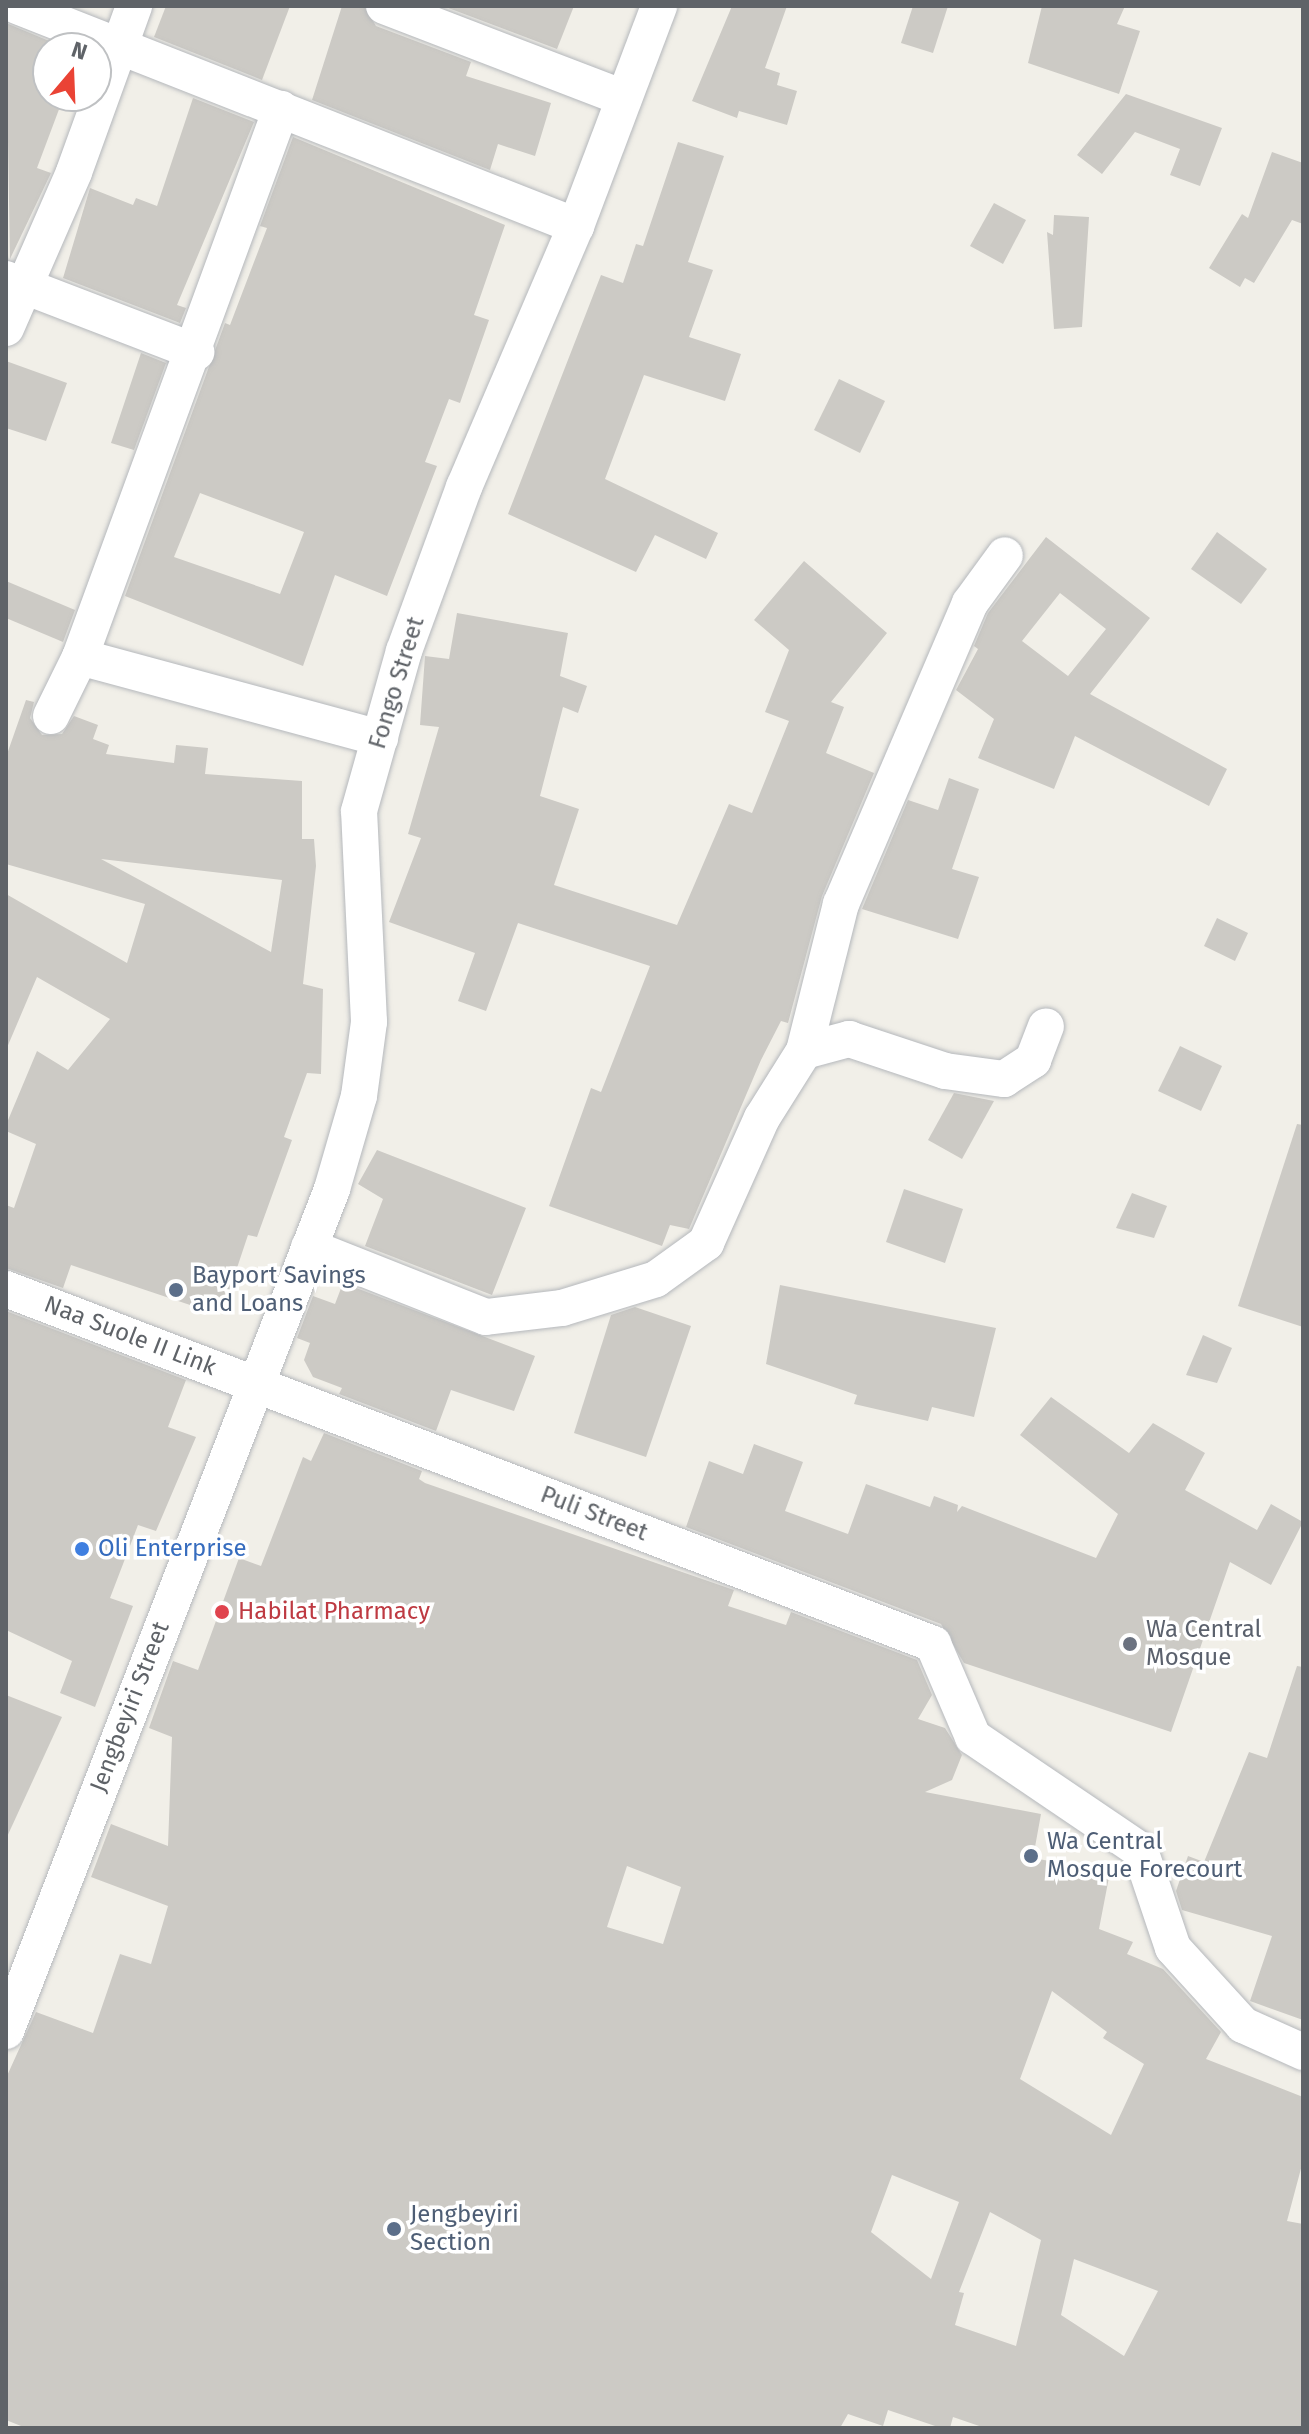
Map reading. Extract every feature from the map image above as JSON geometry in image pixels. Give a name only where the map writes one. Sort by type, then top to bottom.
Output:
[{"type":"street","points":[[17,6],[576,226]]},
{"type":"street","points":[[6,328],[14,282],[74,172],[134,6]]},
{"type":"street","points":[[384,6],[624,98]]},
{"type":"street","name":"Fongo Street","points":[[254,1383],[309,1247],[359,1096],[369,1022],[359,811],[380,738],[464,487],[576,226],[659,6]]},
{"type":"street","points":[[51,716],[80,657],[121,535],[196,352],[281,109]]},
{"type":"street","points":[[14,282],[196,352]]},
{"type":"street","points":[[309,1247],[486,1317],[562,1308],[656,1279],[706,1243],[762,1118],[804,1051],[815,989],[846,890],[970,603],[1005,555]]},
{"type":"street","points":[[80,657],[380,738]]},
{"type":"street","points":[[804,1051],[849,1039],[945,1071],[1004,1079],[1033,1060],[1046,1026]]},
{"type":"street","name":"Naa Suole II Link","points":[[6,1289],[254,1383]]},
{"type":"street","name":"Puli Street","points":[[254,1383],[933,1644],[973,1737],[1140,1850],[1173,1948],[1243,2025],[1303,2052]]},
{"type":"street","name":"Jengbeyiri Street","points":[[6,2031],[254,1383]]},
{"type":"building","points":[[166,6],[290,6],[262,80],[154,37]]},
{"type":"building","points":[[342,6],[364,6],[376,26],[471,62],[466,76],[551,103],[535,156],[498,144],[490,170],[312,100]]},
{"type":"building","points":[[443,6],[574,6],[557,49]]},
{"type":"building","points":[[732,6],[787,6],[765,68],[780,73],[777,85],[797,91],[787,125],[739,111],[737,118],[692,101]]},
{"type":"building","points":[[913,6],[948,6],[933,53],[901,43]]},
{"type":"building","points":[[1042,6],[1125,6],[1117,24],[1140,31],[1119,94],[1028,63]]},
{"type":"building","points":[[6,23],[32,34],[32,112],[58,112],[37,168],[51,173],[10,259]]},
{"type":"building","points":[[1126,94],[1222,128],[1200,186],[1170,175],[1180,149],[1135,132],[1102,174],[1077,155]]},
{"type":"building","points":[[193,98],[254,122],[177,305],[186,308],[180,323],[63,278],[90,188],[133,205],[136,198],[157,206]]},
{"type":"building","points":[[293,137],[505,225],[474,315],[489,320],[460,403],[449,399],[425,462],[437,466],[387,596],[335,575],[303,666],[125,596],[225,323],[230,325],[267,228],[260,226]],"holes":[[[200,493],[304,532],[280,594],[174,557]]]},
{"type":"building","points":[[678,142],[724,156],[688,262],[713,270],[689,337],[741,354],[725,401],[644,375],[605,479],[718,533],[706,559],[655,535],[636,572],[508,514],[601,275],[623,283],[636,244],[643,246]]},
{"type":"building","points":[[1272,152],[1303,163],[1303,224],[1292,220],[1254,283],[1245,278],[1240,287],[1209,268],[1242,214],[1248,218]]},
{"type":"building","points":[[994,203],[1026,220],[1003,264],[970,246]]},
{"type":"building","points":[[1054,215],[1089,217],[1082,327],[1054,329],[1047,232],[1053,235]]},
{"type":"building","points":[[141,353],[166,363],[134,450],[111,443]]},
{"type":"building","points":[[6,361],[67,383],[46,441],[6,428]]},
{"type":"building","points":[[839,379],[885,401],[860,453],[814,430]]},
{"type":"building","points":[[1217,532],[1267,569],[1241,604],[1191,569]]},
{"type":"building","points":[[1046,537],[1150,618],[1090,694],[1227,769],[1209,806],[1075,736],[1054,789],[978,758],[994,719],[956,690],[978,649],[974,646],[988,613]],"holes":[[[1060,593],[1106,629],[1068,676],[1022,641]]]},
{"type":"building","points":[[804,561],[887,633],[831,702],[844,707],[826,753],[874,773],[822,896],[788,1023],[781,1021],[761,1060],[689,1229],[670,1225],[662,1246],[549,1206],[591,1088],[601,1092],[650,966],[518,923],[486,1011],[458,1001],[475,953],[389,922],[421,838],[408,834],[439,727],[420,725],[425,656],[449,659],[457,613],[568,633],[560,676],[587,686],[578,713],[563,707],[540,796],[579,809],[554,885],[677,925],[729,804],[752,813],[789,721],[765,712],[789,650],[754,620]]},
{"type":"building","points":[[6,581],[75,610],[63,642],[6,618]]},
{"type":"building","points":[[26,700],[34,702],[30,718],[42,735],[62,734],[74,716],[98,725],[93,739],[109,745],[106,754],[174,763],[176,745],[208,748],[205,774],[302,781],[302,839],[314,839],[316,866],[303,984],[323,989],[321,1074],[307,1073],[284,1137],[292,1140],[257,1237],[248,1235],[228,1295],[199,1308],[71,1265],[63,1288],[6,1268],[6,1205],[14,1208],[36,1144],[6,1131],[6,1125],[37,1051],[68,1070],[110,1019],[37,977],[6,1050],[6,894],[127,963],[145,904],[6,864],[6,757]],"holes":[[[101,859],[282,880],[271,952]]]},
{"type":"building","points":[[949,778],[979,789],[952,869],[979,877],[958,939],[862,909],[908,800],[938,810]]},
{"type":"building","points":[[1217,918],[1248,933],[1235,961],[1204,946]]},
{"type":"building","points":[[1180,1046],[1222,1066],[1201,1111],[1158,1091]]},
{"type":"building","points":[[954,1093],[994,1101],[962,1159],[928,1140]]},
{"type":"building","points":[[1297,1124],[1303,1125],[1303,1327],[1238,1306]]},
{"type":"building","points":[[377,1150],[526,1208],[492,1295],[365,1246],[383,1199],[358,1184]]},
{"type":"building","points":[[904,1189],[963,1209],[945,1263],[886,1242]]},
{"type":"building","points":[[1132,1193],[1167,1206],[1154,1238],[1116,1228]]},
{"type":"building","points":[[343,1283],[535,1356],[514,1411],[451,1390],[436,1431],[339,1394],[342,1388],[313,1377],[304,1360],[310,1343],[297,1338],[313,1296],[335,1304]]},
{"type":"building","points":[[780,1285],[996,1328],[974,1417],[932,1407],[928,1421],[854,1404],[857,1395],[766,1364]]},
{"type":"building","points":[[635,1307],[691,1326],[646,1457],[574,1433],[611,1315]]},
{"type":"building","points":[[6,1311],[186,1380],[168,1427],[196,1437],[156,1531],[138,1525],[110,1598],[133,1606],[95,1707],[60,1693],[72,1661],[6,1630]]},
{"type":"building","points":[[1203,1335],[1232,1348],[1217,1383],[1186,1375]]},
{"type":"building","points":[[1051,1397],[1129,1453],[1153,1423],[1205,1453],[1185,1490],[1257,1530],[1271,1504],[1303,1522],[1271,1585],[1230,1562],[1171,1732],[964,1663],[941,1624],[686,1527],[709,1461],[743,1474],[754,1444],[803,1462],[785,1511],[848,1534],[866,1484],[930,1507],[934,1496],[958,1505],[957,1512],[962,1506],[1096,1558],[1118,1514],[1020,1435]]},
{"type":"building","points":[[324,1433],[422,1471],[419,1479],[425,1483],[734,1590],[728,1606],[786,1625],[791,1612],[917,1660],[932,1695],[918,1719],[945,1728],[962,1755],[952,1780],[925,1792],[1041,1814],[1033,1858],[1110,1872],[1099,1929],[1133,1942],[1127,1954],[1163,1969],[1221,2032],[1206,2059],[1303,2097],[1303,2161],[1287,2221],[1303,2224],[1303,2428],[985,2428],[953,2417],[950,2428],[941,2428],[888,2410],[883,2426],[848,2414],[840,2428],[26,2428],[6,2420],[6,2078],[36,2012],[93,2033],[120,1954],[151,1964],[168,1906],[91,1877],[111,1824],[168,1846],[172,1737],[149,1728],[173,1661],[198,1670],[239,1558],[261,1566],[303,1457],[311,1461]],"holes":[[[627,1866],[681,1887],[663,1944],[607,1927]],[[1052,1991],[1107,2032],[1103,2038],[1144,2064],[1111,2135],[1020,2079]],[[892,2175],[959,2202],[931,2279],[871,2232]],[[990,2212],[1041,2240],[1016,2346],[955,2325],[964,2293],[959,2292]],[[1074,2259],[1158,2291],[1124,2356],[1061,2315]]]},
{"type":"building","points":[[1297,1666],[1303,1667],[1303,2020],[1250,2001],[1272,1936],[1182,1910],[1176,1891],[1188,1856],[1204,1862],[1249,1752],[1267,1758]]},
{"type":"building","points":[[6,1695],[62,1717],[6,1839]]},
{"type":"place","name":"Bayport Savings and Loans","points":[[176,1290]]},
{"type":"place","name":"Oli Enterprise","points":[[82,1549]]},
{"type":"place","name":"Habilat Pharmacy","points":[[222,1612]]},
{"type":"place","name":"Wa Central Mosque","points":[[1130,1644]]},
{"type":"place","name":"Wa Central Mosque Forecourt","points":[[1031,1856]]},
{"type":"place","name":"Jengbeyiri Section","points":[[394,2229]]}]
